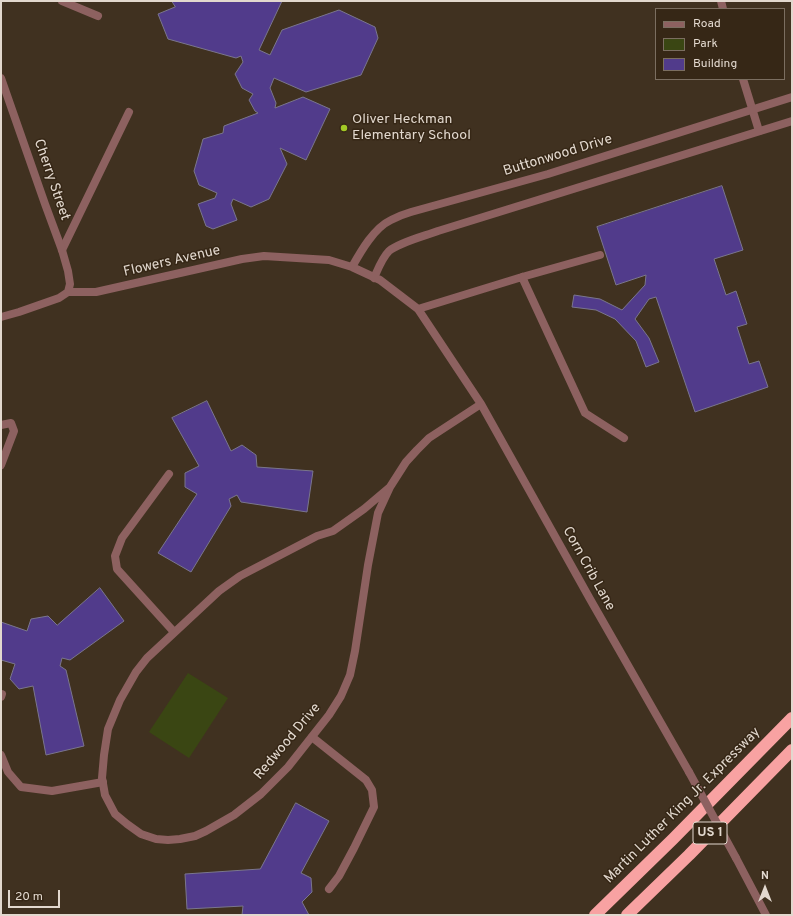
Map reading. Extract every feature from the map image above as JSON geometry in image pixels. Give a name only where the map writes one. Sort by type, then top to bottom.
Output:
[{"type":"highway","name":"Martin Luther King Jr. Expressway","points":[[595,915],[679,833],[792,718]]},
{"type":"highway","name":"US 1","points":[[627,915],[689,855],[792,750]]},
{"type":"street","points":[[62,1],[98,16]]},
{"type":"street","name":"Cherry Street","points":[[1,78],[62,250],[70,284],[68,292]]},
{"type":"street","points":[[743,80],[759,131]]},
{"type":"street","name":"Buttonwood Drive","points":[[352,267],[360,253],[379,228],[390,220],[411,212],[548,174],[792,97]]},
{"type":"street","points":[[62,250],[128,112]]},
{"type":"street","points":[[374,278],[383,258],[400,244],[792,121]]},
{"type":"street","points":[[418,309],[600,255]]},
{"type":"street","name":"Flowers Avenue","points":[[1,317],[59,298],[68,292],[96,292],[242,259],[264,256],[329,260],[352,267]]},
{"type":"street","name":"Corn Crib Lane","points":[[352,267],[380,280],[418,309],[481,404],[689,772],[766,915]]},
{"type":"street","points":[[522,278],[585,413],[624,438]]},
{"type":"street","name":"Redwood Drive","points":[[390,487],[364,509],[333,531],[317,536],[240,576],[219,591],[147,658],[136,672],[120,700],[108,729],[102,778],[105,795],[115,814],[126,824],[142,834],[156,839],[168,840],[195,836],[234,815],[261,794],[288,767],[329,715],[350,675],[356,651],[368,565],[378,513],[390,487],[406,462],[429,438],[481,404]]},
{"type":"street","points":[[1,425],[11,423],[14,431],[1,465]]},
{"type":"street","points":[[169,474],[122,538],[115,556],[117,569],[174,632]]},
{"type":"street","points":[[312,737],[366,780],[372,790],[374,807],[339,876],[329,889]]},
{"type":"street","points":[[1,755],[8,772],[21,787],[52,791],[103,782]]},
{"type":"green space","points":[[188,673],[228,698],[189,758],[149,732]]},
{"type":"building","points":[[172,1],[282,1],[259,50],[270,55],[282,30],[339,10],[375,27],[378,38],[361,75],[306,92],[274,78],[270,88],[276,103],[275,108],[303,97],[330,109],[306,160],[280,148],[287,164],[269,199],[251,207],[233,199],[231,204],[237,220],[213,229],[206,226],[198,204],[215,198],[217,193],[199,185],[194,171],[203,139],[223,133],[224,126],[258,113],[255,111],[249,100],[253,94],[242,88],[235,74],[243,62],[241,56],[236,58],[168,39],[158,14],[175,7]]},
{"type":"building","points":[[722,186],[743,250],[714,259],[726,295],[736,291],[747,324],[737,327],[749,364],[759,361],[768,387],[695,412],[656,297],[649,299],[635,319],[649,338],[659,362],[646,367],[636,341],[615,319],[596,310],[572,307],[574,295],[600,299],[622,310],[645,285],[646,275],[616,285],[597,227]]},
{"type":"building","points":[[207,401],[231,451],[242,445],[256,455],[257,467],[313,471],[307,512],[241,502],[237,495],[229,499],[231,506],[191,572],[158,553],[197,494],[185,487],[185,473],[199,466],[172,418]]},
{"type":"building","points":[[100,588],[124,621],[70,660],[62,658],[60,666],[66,670],[84,746],[46,755],[33,686],[19,689],[10,679],[15,664],[1,660],[1,622],[27,631],[31,619],[48,616],[57,625]]},
{"type":"building","points":[[296,803],[329,821],[301,873],[311,878],[312,892],[302,902],[309,915],[242,915],[243,906],[187,909],[185,874],[260,869]]},
{"type":"place","name":"Oliver Heckman Elementary School","points":[[344,128]]}]
